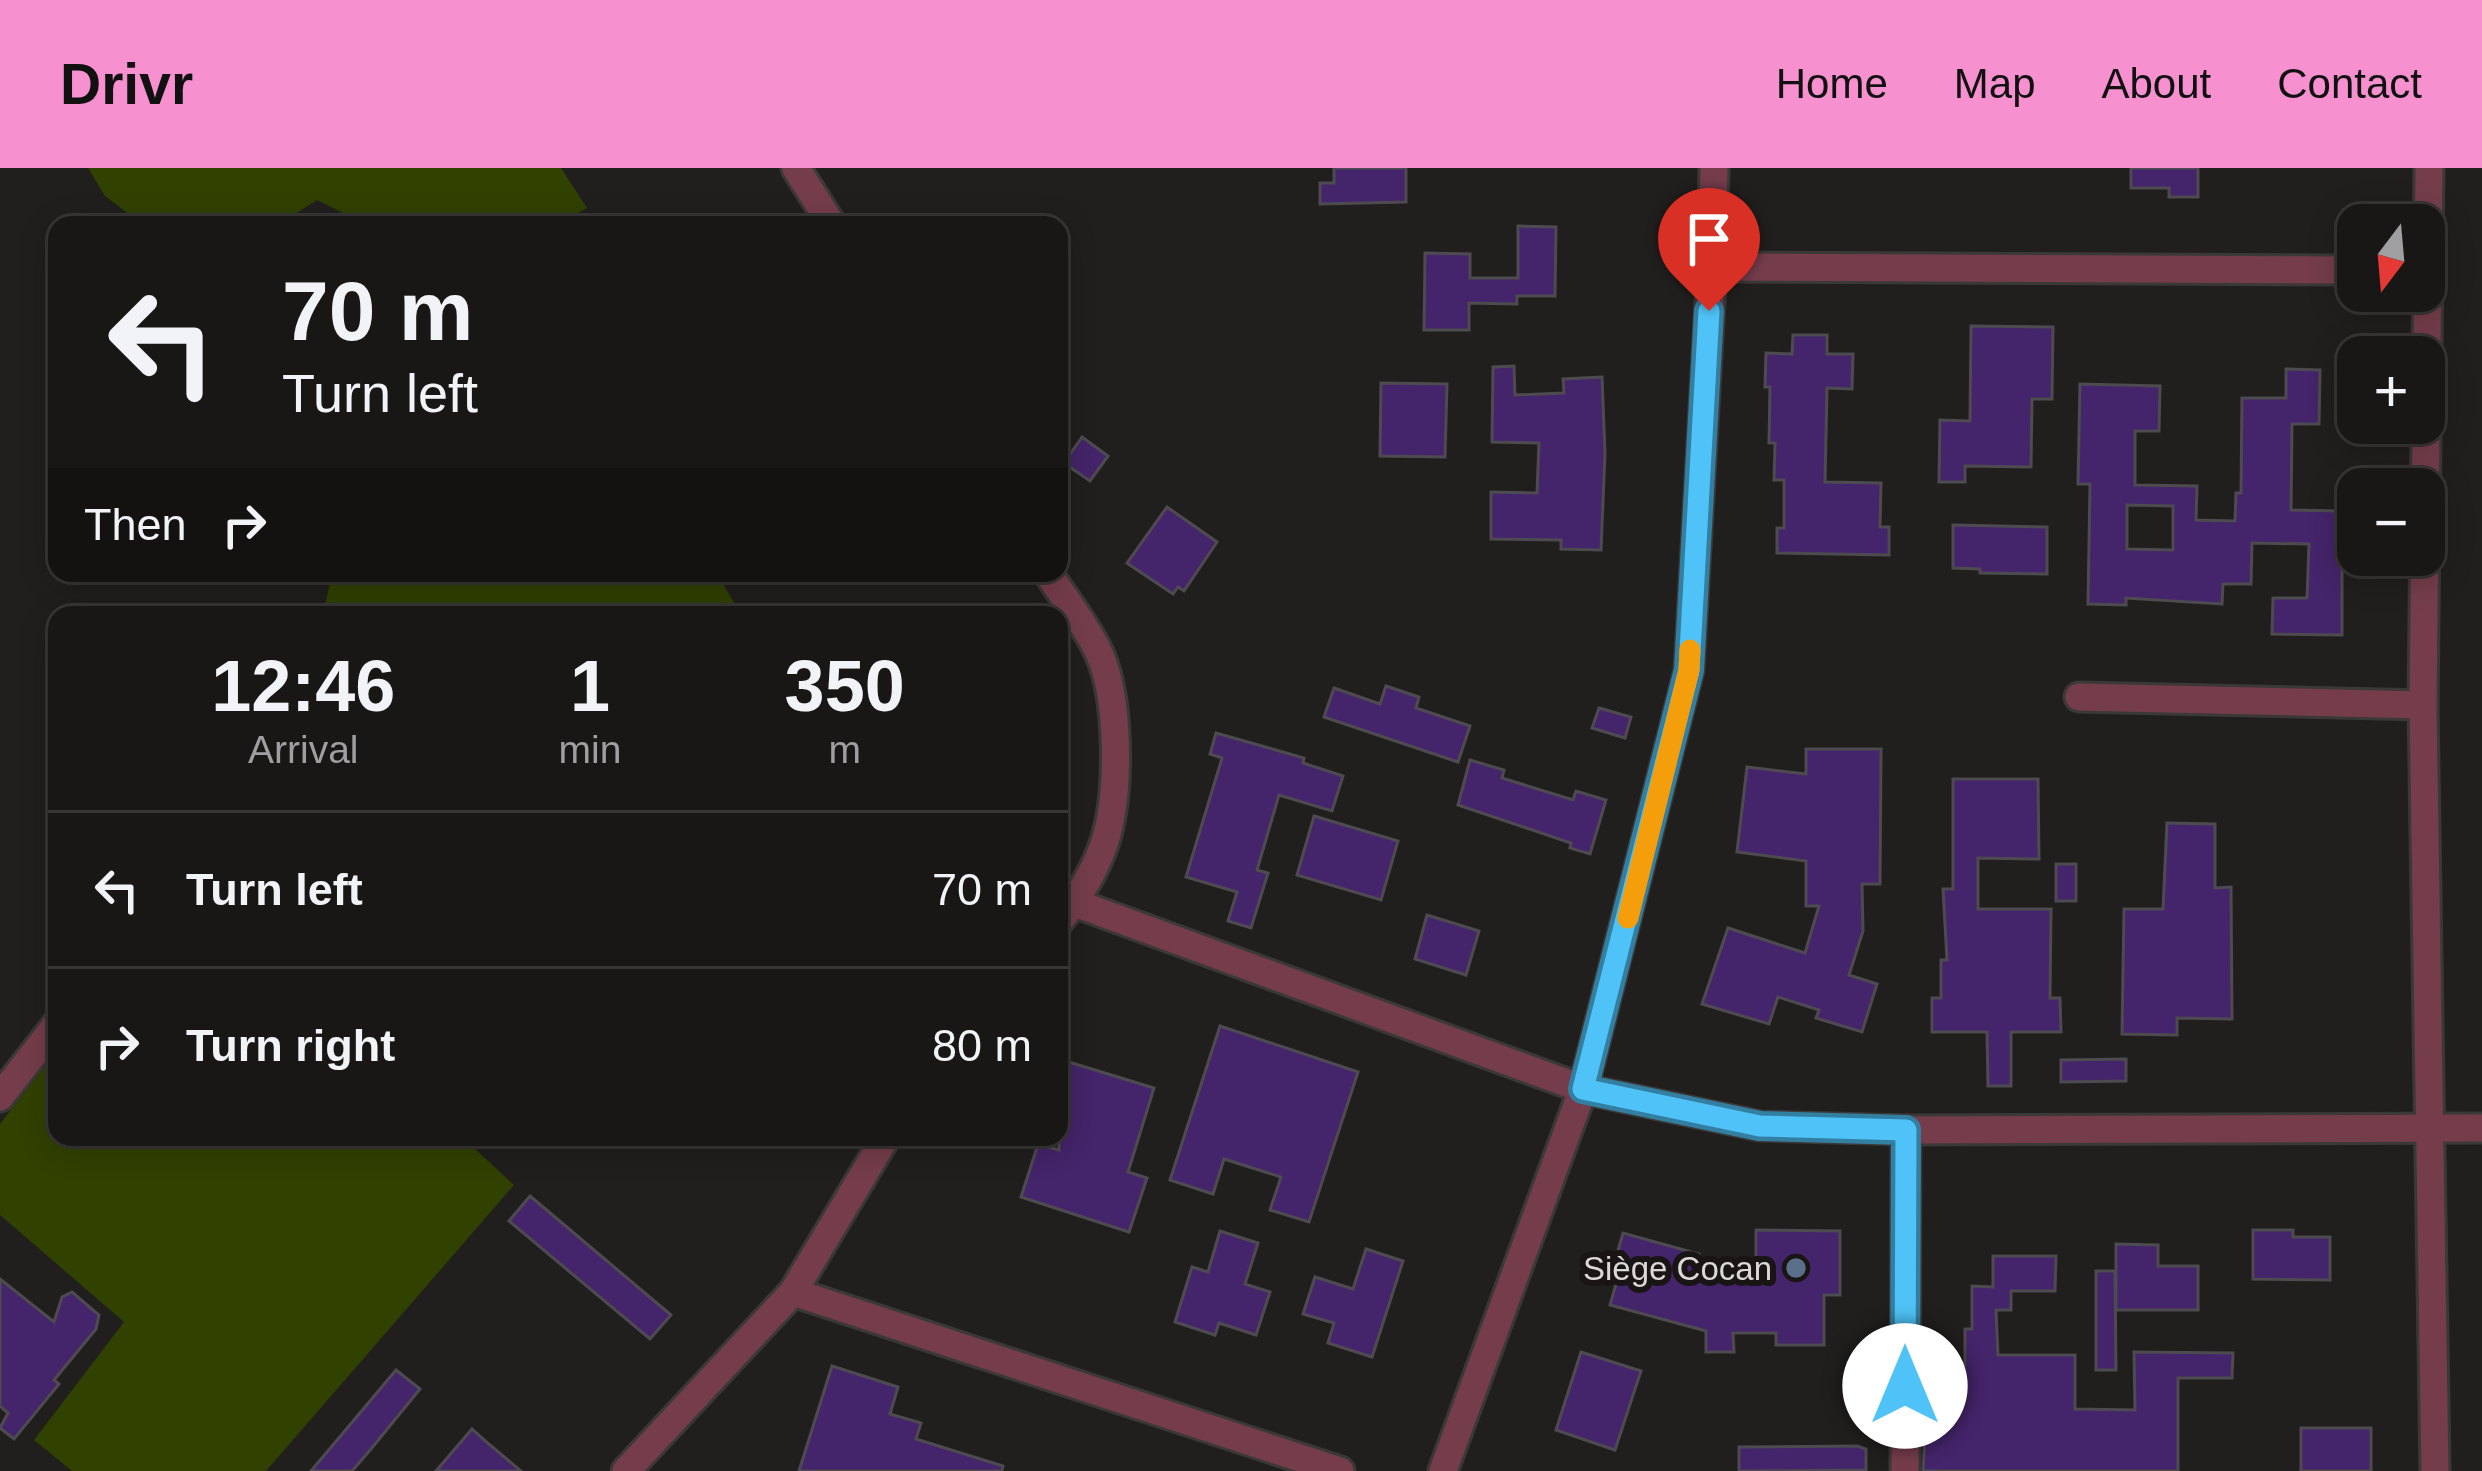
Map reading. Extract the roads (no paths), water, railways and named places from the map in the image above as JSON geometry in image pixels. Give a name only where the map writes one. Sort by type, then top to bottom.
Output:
[{"type":"street","points":[[796,168],[826,216]]},
{"type":"street","points":[[1443,1471],[1583,1089],[1689,670],[1714,168]]},
{"type":"street","points":[[2428,204],[2429,168]]},
{"type":"street","points":[[1712,266],[2337,270]]},
{"type":"street","points":[[2426,312],[2423,705],[2434,1471]]},
{"type":"street","points":[[1054,582],[1100,653],[1112,707],[1115,776],[1105,841],[1068,910]]},
{"type":"street","points":[[2079,697],[2423,705]]},
{"type":"street","points":[[1068,912],[1583,1089],[1760,1126],[2482,1128]]},
{"type":"street","points":[[0,1097],[48,1036]]},
{"type":"street","points":[[1905,1471],[1906,1130]]},
{"type":"street","points":[[626,1471],[793,1292],[881,1146]]},
{"type":"street","points":[[793,1292],[1340,1471]]},
{"type":"place","name":"Siège Cocan","points":[[1796,1268]]}]
